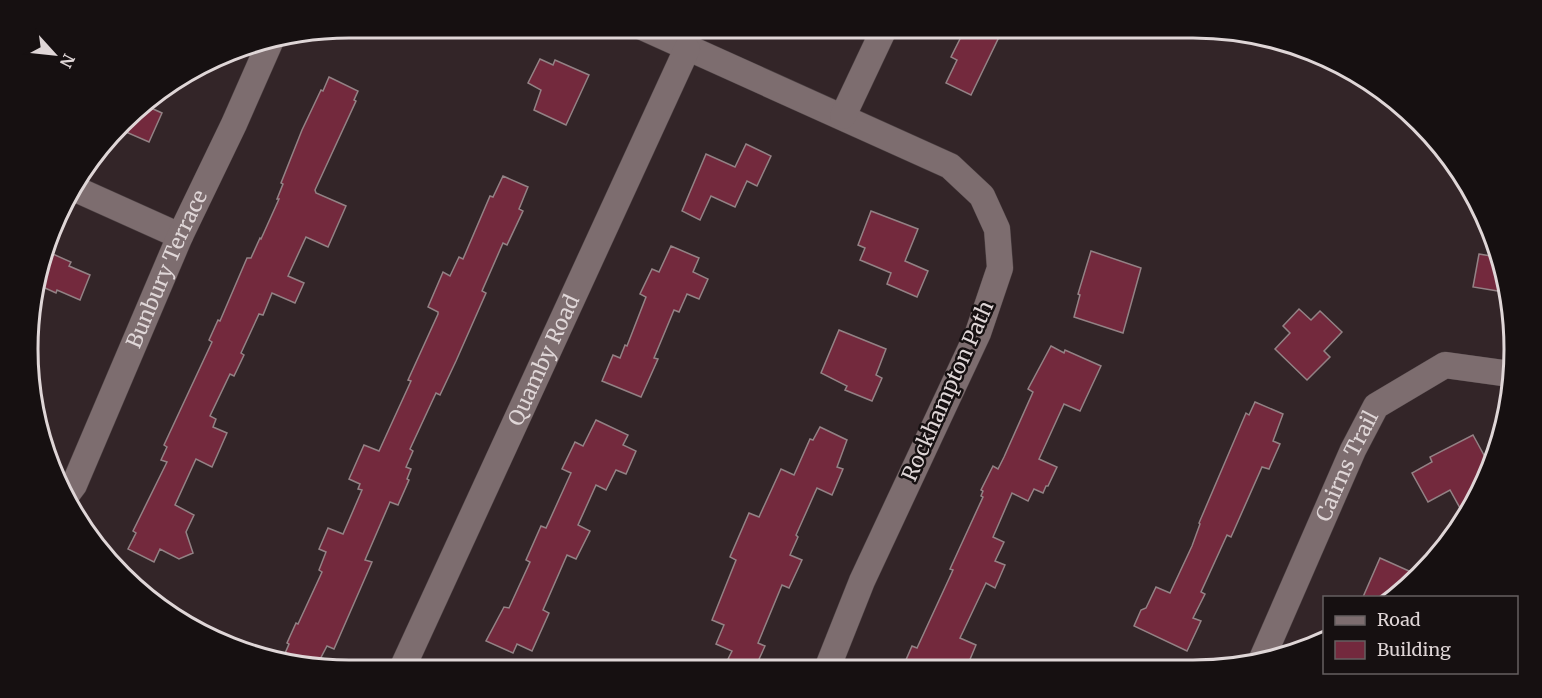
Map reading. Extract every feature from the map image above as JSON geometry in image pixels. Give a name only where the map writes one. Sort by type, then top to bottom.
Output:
[{"type":"street","name":"Rockhampton Path","points":[[666,38],[950,166],[982,196],[997,229],[1000,268],[978,333],[862,581],[831,660]]},
{"type":"street","points":[[843,116],[880,38]]},
{"type":"street","name":"Bunbury Terrace","points":[[71,489],[180,236],[267,48]]},
{"type":"street","name":"Quamby Road","points":[[406,660],[687,48]]},
{"type":"street","points":[[80,191],[180,236]]},
{"type":"street","name":"Cairns Trail","points":[[1265,652],[1353,450],[1376,406],[1445,365],[1504,373]]},
{"type":"building","points":[[960,38],[999,38],[971,95],[946,83],[957,60],[951,57]]},
{"type":"building","points":[[540,59],[553,65],[555,60],[589,75],[566,125],[534,110],[541,90],[528,83]]},
{"type":"building","points":[[329,77],[358,91],[354,100],[356,101],[315,190],[316,193],[346,206],[328,247],[306,237],[288,276],[304,283],[295,303],[272,293],[263,315],[259,314],[241,353],[244,355],[234,376],[230,374],[210,416],[216,419],[213,427],[227,433],[212,467],[196,459],[175,505],[194,515],[186,532],[193,553],[179,559],[160,549],[154,562],[128,549],[136,533],[133,531],[167,462],[161,460],[167,447],[164,445],[212,342],[209,340],[218,320],[220,321],[247,258],[251,258],[279,199],[277,199],[283,184],[281,183],[302,130]]},
{"type":"building","points":[[152,108],[162,113],[149,142],[126,132]]},
{"type":"building","points":[[746,144],[771,156],[757,186],[747,181],[735,207],[711,196],[700,220],[682,211],[706,154],[735,167]]},
{"type":"building","points":[[503,176],[528,187],[519,209],[523,211],[507,245],[503,243],[482,291],[486,293],[456,361],[440,395],[436,393],[410,449],[413,451],[406,467],[411,469],[407,479],[409,480],[398,505],[390,502],[365,560],[372,562],[334,649],[327,646],[320,659],[285,654],[296,623],[298,624],[322,572],[319,570],[326,552],[319,549],[328,528],[343,534],[362,490],[358,489],[360,484],[349,479],[364,445],[379,451],[438,314],[428,307],[443,272],[450,276],[459,257],[463,259],[490,196],[493,197]]},
{"type":"building","points":[[871,211],[918,229],[905,261],[928,271],[917,297],[887,284],[891,273],[860,260],[865,248],[858,245]]},
{"type":"building","points":[[671,246],[699,258],[693,272],[708,279],[699,299],[687,294],[679,312],[674,310],[654,358],[658,359],[641,397],[602,381],[613,355],[620,358],[625,345],[627,346],[646,297],[640,294],[652,269],[659,272]]},
{"type":"building","points":[[1091,251],[1141,268],[1123,333],[1074,317],[1080,295],[1078,294]]},
{"type":"building","points":[[52,254],[71,262],[69,266],[90,275],[80,300],[57,290],[56,293],[43,287]]},
{"type":"building","points":[[1479,254],[1490,256],[1499,291],[1473,287]]},
{"type":"building","points":[[1299,309],[1311,320],[1320,311],[1342,332],[1324,351],[1330,357],[1307,380],[1275,349],[1290,333],[1283,326]]},
{"type":"building","points":[[839,330],[886,349],[876,375],[882,378],[872,401],[845,390],[847,386],[821,373]]},
{"type":"building","points":[[1051,346],[1101,366],[1080,411],[1064,404],[1039,459],[1057,467],[1048,486],[1043,493],[1034,489],[1028,501],[1012,493],[993,537],[1004,542],[995,561],[1005,565],[995,588],[986,583],[960,638],[976,645],[970,660],[906,660],[912,646],[917,648],[953,570],[950,569],[983,497],[981,490],[993,466],[998,469],[1004,457],[1033,392],[1028,389]]},
{"type":"building","points":[[1255,402],[1283,414],[1273,441],[1280,444],[1269,469],[1262,467],[1231,537],[1227,535],[1201,592],[1205,594],[1193,618],[1201,621],[1187,651],[1134,626],[1156,587],[1170,593],[1192,546],[1199,523],[1246,413],[1249,415]]},
{"type":"building","points":[[596,420],[628,435],[623,445],[636,451],[626,474],[616,470],[606,490],[596,485],[578,525],[590,531],[576,559],[567,555],[543,610],[549,613],[532,651],[517,644],[513,653],[486,641],[504,607],[509,608],[530,562],[526,560],[541,526],[546,528],[571,473],[562,469],[575,442],[583,446]]},
{"type":"building","points":[[820,427],[847,440],[837,467],[843,469],[832,495],[817,488],[796,535],[798,537],[790,555],[802,560],[789,588],[782,585],[758,643],[765,646],[759,660],[730,660],[728,659],[732,651],[716,644],[724,625],[712,620],[736,560],[730,557],[749,513],[759,517],[781,469],[794,475],[810,439],[813,440]]},
{"type":"building","points":[[1473,435],[1485,457],[1460,509],[1450,490],[1428,502],[1412,473],[1432,462],[1430,457]]},
{"type":"building","points":[[1380,558],[1410,572],[1383,596],[1363,596]]}]
